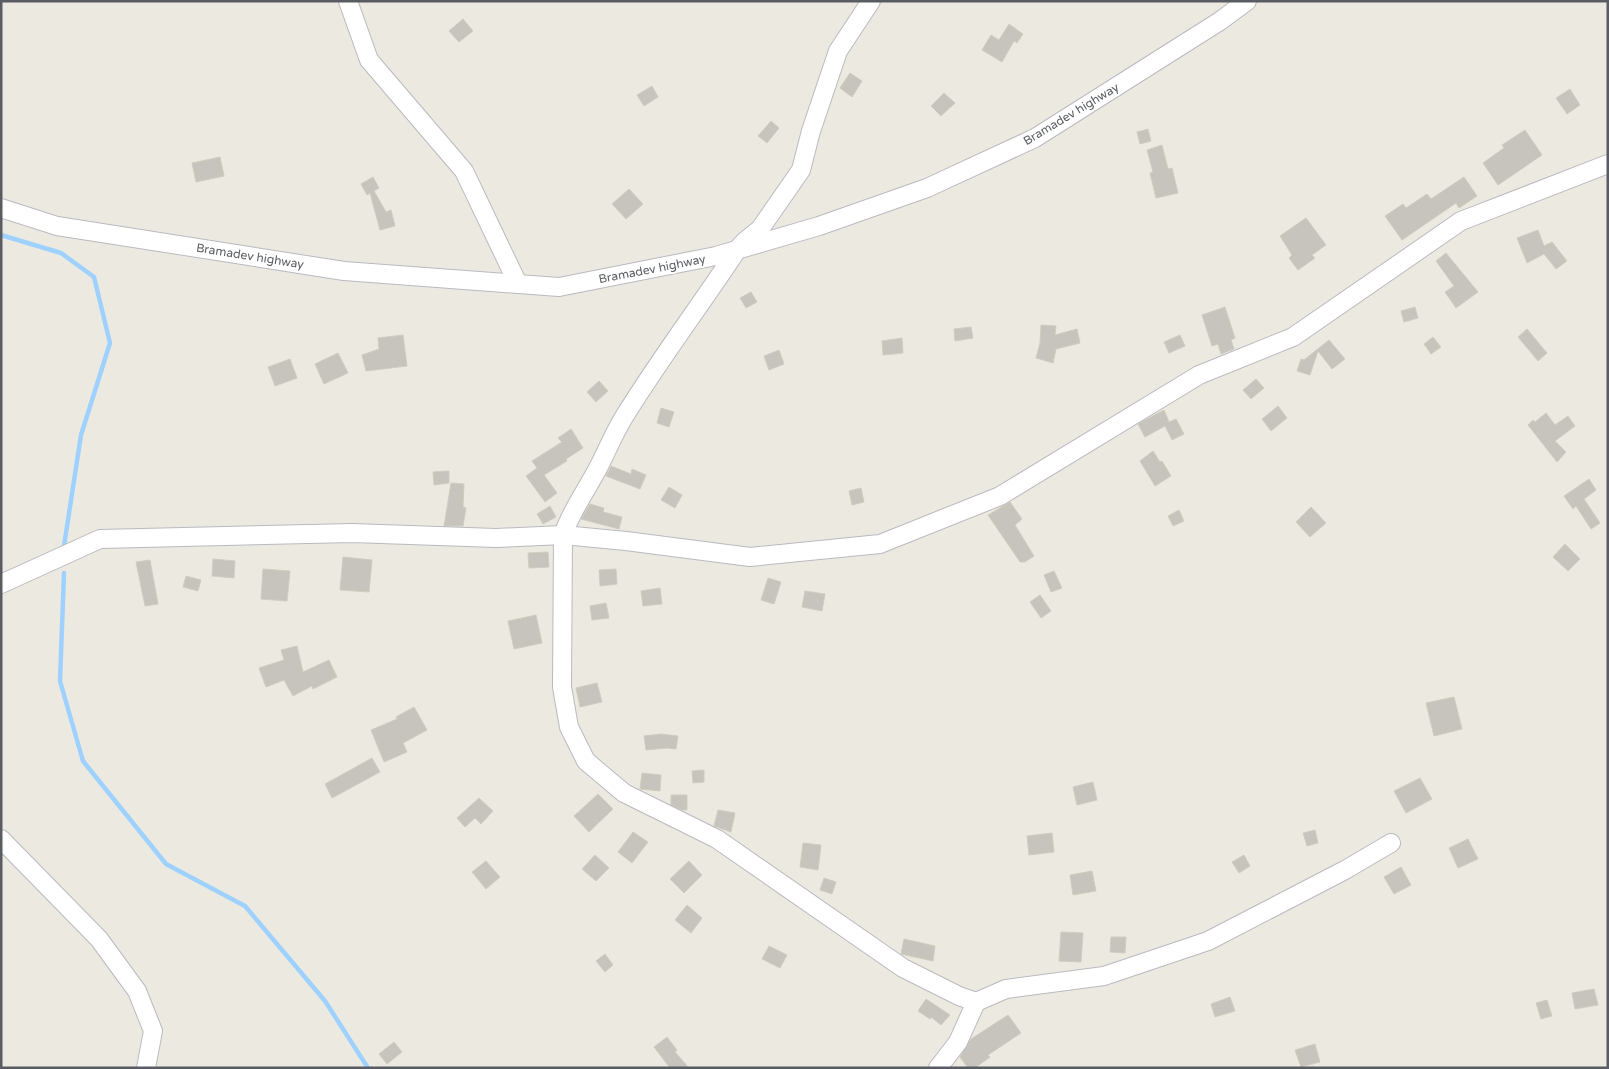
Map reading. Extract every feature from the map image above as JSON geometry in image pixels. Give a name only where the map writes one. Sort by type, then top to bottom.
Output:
[{"type":"street","points":[[348,1],[369,60],[464,171],[518,284]]},
{"type":"street","points":[[871,1],[838,50],[811,131],[801,170],[760,228],[737,250],[663,358],[624,419],[569,518],[563,535],[562,686],[569,728],[586,761],[624,793],[716,839],[902,968],[959,996],[976,1002]]},
{"type":"street","name":"Bramadev highway","points":[[1,208],[57,226],[344,271],[559,287],[716,256],[819,226],[927,188],[1035,138],[1220,21],[1247,1]]},
{"type":"street","points":[[1,584],[100,539],[352,532],[496,538],[563,535],[750,557],[880,544],[1000,496],[1199,375],[1293,337],[1461,220],[1608,164]]},
{"type":"street","points":[[1,840],[99,939],[137,991],[153,1031],[146,1068]]},
{"type":"street","points":[[938,1068],[958,1042],[976,1002],[1006,989],[1104,976],[1208,941],[1345,870],[1391,843]]},
{"type":"building","points":[[463,19],[473,31],[459,42],[449,31]]},
{"type":"building","points":[[1009,24],[1023,34],[1017,43],[1014,41],[1002,62],[982,50],[991,35],[999,40]]},
{"type":"building","points":[[850,73],[862,81],[852,97],[840,88]]},
{"type":"building","points":[[652,86],[658,97],[644,106],[637,95]]},
{"type":"building","points":[[1570,89],[1580,105],[1567,114],[1556,98]]},
{"type":"building","points":[[944,93],[955,103],[941,116],[931,106]]},
{"type":"building","points":[[771,121],[779,128],[767,143],[758,136]]},
{"type":"building","points":[[1148,129],[1151,141],[1140,144],[1137,132]]},
{"type":"building","points":[[1525,130],[1542,155],[1498,185],[1483,163],[1504,148],[1502,145]]},
{"type":"building","points":[[1162,145],[1168,169],[1172,168],[1178,193],[1156,198],[1150,173],[1153,172],[1147,150]]},
{"type":"building","points":[[220,157],[224,176],[196,182],[192,163]]},
{"type":"building","points":[[373,177],[379,188],[374,191],[386,212],[391,210],[395,226],[380,230],[370,193],[367,195],[361,184]]},
{"type":"building","points":[[1464,177],[1477,196],[1459,208],[1456,203],[1402,240],[1385,216],[1403,204],[1406,208],[1427,194],[1431,199]]},
{"type":"building","points":[[629,189],[643,204],[626,219],[612,204]]},
{"type":"building","points":[[1306,218],[1326,245],[1312,255],[1315,258],[1298,270],[1289,258],[1292,255],[1280,236]]},
{"type":"building","points":[[1538,230],[1544,246],[1552,242],[1567,261],[1556,269],[1544,254],[1527,263],[1517,238]]},
{"type":"building","points":[[1446,253],[1478,292],[1456,308],[1445,292],[1454,286],[1436,261]]},
{"type":"building","points":[[751,292],[757,302],[746,308],[740,298]]},
{"type":"building","points":[[1225,307],[1235,338],[1231,340],[1234,349],[1221,354],[1218,344],[1212,346],[1202,315]]},
{"type":"building","points":[[1415,307],[1418,318],[1404,322],[1401,311]]},
{"type":"building","points":[[1041,325],[1056,326],[1055,335],[1077,329],[1080,343],[1056,349],[1053,363],[1036,358],[1040,343]]},
{"type":"building","points":[[971,327],[973,338],[955,341],[954,329]]},
{"type":"building","points":[[1527,329],[1547,353],[1538,361],[1518,337]]},
{"type":"building","points":[[403,335],[407,366],[366,371],[362,355],[379,349],[378,338]]},
{"type":"building","points":[[1180,335],[1185,346],[1169,353],[1164,342]]},
{"type":"building","points":[[1433,337],[1441,347],[1431,354],[1424,344]]},
{"type":"building","points":[[902,338],[903,353],[883,355],[882,341]]},
{"type":"building","points":[[1329,340],[1345,359],[1332,369],[1318,351],[1310,375],[1297,371],[1301,359],[1304,360]]},
{"type":"building","points":[[779,350],[784,364],[769,370],[764,356]]},
{"type":"building","points":[[338,353],[348,373],[324,384],[315,364]]},
{"type":"building","points":[[290,359],[297,378],[275,386],[268,367]]},
{"type":"building","points":[[1256,379],[1264,388],[1251,399],[1243,390]]},
{"type":"building","points":[[599,381],[608,391],[596,402],[587,392]]},
{"type":"building","points":[[1278,406],[1287,418],[1271,431],[1262,419]]},
{"type":"building","points":[[661,408],[674,412],[669,427],[657,423]]},
{"type":"building","points":[[1164,410],[1169,422],[1176,419],[1184,434],[1172,440],[1165,426],[1145,437],[1138,424]]},
{"type":"building","points":[[1546,413],[1555,425],[1568,416],[1575,426],[1555,441],[1566,452],[1557,462],[1528,425]]},
{"type":"building","points":[[571,429],[583,448],[566,459],[567,461],[544,475],[557,493],[545,502],[526,476],[537,468],[532,461],[562,442],[558,438]]},
{"type":"building","points":[[1153,451],[1171,476],[1155,486],[1140,461]]},
{"type":"building","points":[[611,466],[631,474],[632,469],[646,475],[640,489],[606,476]]},
{"type":"building","points":[[449,471],[449,483],[434,485],[433,472]]},
{"type":"building","points":[[1589,479],[1596,490],[1584,499],[1600,523],[1591,529],[1576,506],[1573,509],[1564,496]]},
{"type":"building","points":[[451,483],[464,484],[463,507],[466,508],[463,526],[444,526]]},
{"type":"building","points":[[669,487],[682,495],[675,508],[661,500]]},
{"type":"building","points":[[861,488],[864,502],[852,505],[849,491]]},
{"type":"building","points":[[1010,502],[1022,519],[1015,525],[1034,556],[1025,562],[1020,562],[988,515]]},
{"type":"building","points":[[590,504],[604,508],[603,512],[622,517],[619,529],[581,519]]},
{"type":"building","points":[[550,506],[556,517],[543,524],[537,514]]},
{"type":"building","points":[[1311,507],[1326,523],[1310,537],[1296,522]]},
{"type":"building","points":[[1179,510],[1184,521],[1173,526],[1168,516]]},
{"type":"building","points":[[1565,544],[1580,559],[1568,571],[1553,557]]},
{"type":"building","points":[[548,552],[549,567],[529,568],[528,553]]},
{"type":"building","points":[[343,557],[372,560],[369,592],[340,590]]},
{"type":"building","points":[[213,559],[235,561],[234,578],[212,576]]},
{"type":"building","points":[[150,560],[158,604],[145,606],[136,562]]},
{"type":"building","points":[[263,569],[290,571],[287,601],[261,599]]},
{"type":"building","points":[[616,569],[617,584],[600,586],[599,570]]},
{"type":"building","points":[[1054,571],[1062,588],[1051,592],[1044,575]]},
{"type":"building","points":[[186,576],[201,580],[198,591],[183,587]]},
{"type":"building","points":[[768,578],[781,582],[774,604],[761,600]]},
{"type":"building","points":[[660,588],[662,604],[643,606],[641,591]]},
{"type":"building","points":[[805,591],[825,594],[822,611],[802,607]]},
{"type":"building","points":[[1040,595],[1051,611],[1041,618],[1030,602]]},
{"type":"building","points":[[606,603],[609,618],[592,620],[590,606]]},
{"type":"building","points":[[536,615],[542,643],[514,649],[508,621]]},
{"type":"building","points":[[297,646],[303,672],[329,660],[337,677],[313,689],[312,686],[293,696],[284,680],[266,687],[259,668],[284,660],[281,650]]},
{"type":"building","points":[[597,683],[602,702],[580,707],[576,688]]},
{"type":"building","points":[[1454,697],[1462,729],[1434,736],[1426,703]]},
{"type":"building","points":[[414,707],[427,730],[403,743],[407,752],[384,762],[371,730],[397,719],[396,717]]},
{"type":"building","points":[[661,734],[678,736],[676,749],[646,750],[644,736]]},
{"type":"building","points":[[372,758],[380,772],[332,798],[325,784]]},
{"type":"building","points":[[704,770],[704,782],[693,783],[692,771]]},
{"type":"building","points":[[642,773],[661,775],[660,791],[640,789]]},
{"type":"building","points":[[1420,778],[1432,799],[1406,813],[1394,791]]},
{"type":"building","points":[[1093,782],[1097,800],[1077,805],[1073,787]]},
{"type":"building","points":[[598,794],[613,809],[589,832],[574,816]]},
{"type":"building","points":[[671,795],[687,795],[687,810],[671,805]]},
{"type":"building","points":[[479,798],[493,811],[481,824],[475,818],[465,827],[457,818]]},
{"type":"building","points":[[718,810],[735,813],[731,832],[714,826]]},
{"type":"building","points":[[1315,830],[1318,843],[1307,846],[1303,833]]},
{"type":"building","points":[[633,832],[648,842],[632,863],[618,852]]},
{"type":"building","points":[[1052,833],[1054,852],[1029,855],[1027,836]]},
{"type":"building","points":[[1468,839],[1478,859],[1458,868],[1449,848]]},
{"type":"building","points":[[803,843],[821,845],[818,870],[800,867]]},
{"type":"building","points":[[595,855],[609,868],[596,881],[582,869]]},
{"type":"building","points":[[1244,855],[1250,866],[1239,873],[1232,862]]},
{"type":"building","points":[[486,861],[500,877],[486,889],[472,872]]},
{"type":"building","points":[[689,861],[702,875],[684,893],[670,879]]},
{"type":"building","points":[[1401,867],[1411,885],[1394,894],[1384,877]]},
{"type":"building","points":[[1092,871],[1096,891],[1073,895],[1070,875]]},
{"type":"building","points":[[824,878],[836,882],[832,894],[820,890]]},
{"type":"building","points":[[687,905],[702,918],[691,933],[675,920]]},
{"type":"building","points":[[1061,932],[1083,933],[1081,962],[1059,961]]},
{"type":"building","points":[[1111,937],[1126,937],[1125,953],[1110,952]]},
{"type":"building","points":[[904,939],[935,946],[933,961],[901,954]]},
{"type":"building","points":[[769,946],[787,955],[780,968],[762,959]]},
{"type":"building","points":[[605,954],[613,965],[605,972],[596,961]]},
{"type":"building","points":[[1594,989],[1598,1005],[1575,1009],[1572,993]]},
{"type":"building","points":[[1230,997],[1235,1011],[1215,1017],[1211,1004]]},
{"type":"building","points":[[926,999],[950,1015],[941,1025],[931,1017],[930,1019],[918,1011]]},
{"type":"building","points":[[1547,1000],[1552,1016],[1541,1019],[1536,1003]]},
{"type":"building","points":[[1008,1015],[1021,1033],[988,1055],[990,1057],[975,1068],[968,1068],[960,1057],[971,1039]]},
{"type":"building","points":[[667,1037],[677,1050],[675,1052],[689,1068],[670,1068],[654,1047]]},
{"type":"building","points":[[394,1042],[402,1052],[387,1064],[379,1054]]},
{"type":"building","points":[[1315,1044],[1320,1062],[1301,1067],[1295,1050]]},
{"type":"waterway","points":[[1,235],[61,253],[94,277],[110,343],[81,435],[64,546]]},
{"type":"waterway","points":[[64,573],[60,681],[83,761],[166,864],[245,906],[325,1001],[368,1068]]}]
